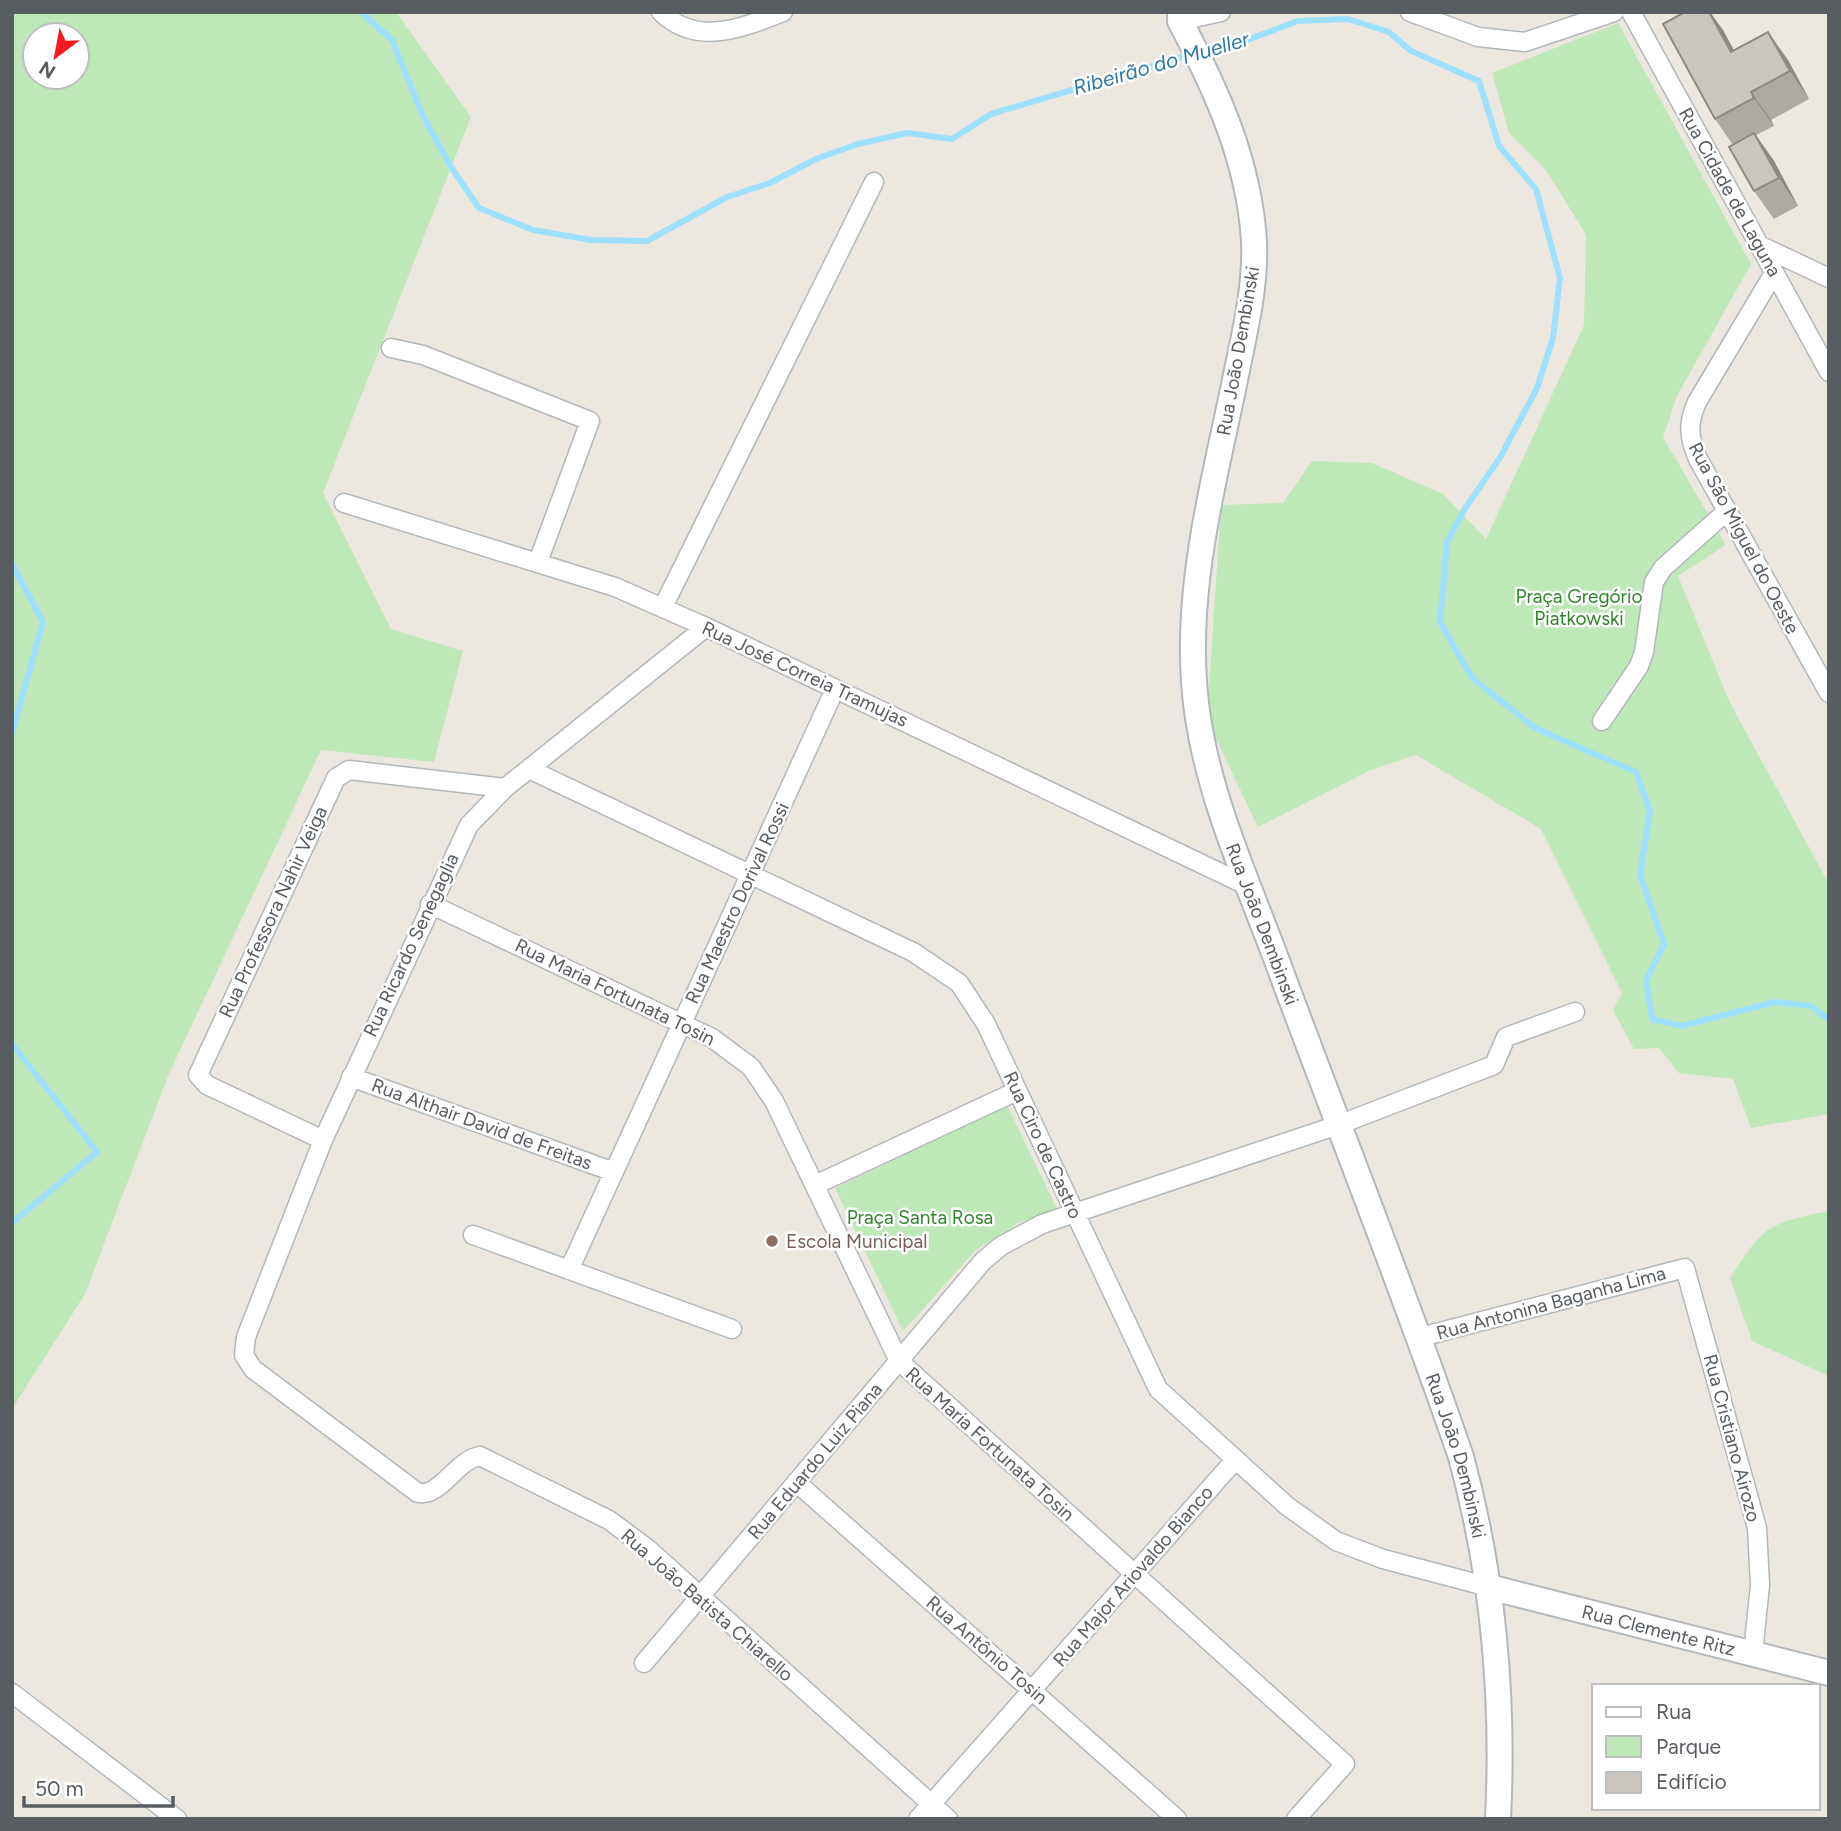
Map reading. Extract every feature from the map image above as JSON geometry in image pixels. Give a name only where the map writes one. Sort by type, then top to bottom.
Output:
[{"type":"main road","name":"Rua João Dembinski","points":[[1179,21],[1205,69],[1227,119],[1245,178],[1251,213],[1254,265],[1247,317],[1193,596],[1194,682],[1210,771],[1250,887],[1461,1457],[1477,1520],[1489,1587],[1496,1684],[1498,1819]]},
{"type":"main road","name":"Rua Clemente Ritz","points":[[1489,1587],[1829,1672]]},
{"type":"street","points":[[661,12],[681,27],[710,33],[734,30],[783,12]]},
{"type":"street","points":[[1179,21],[1221,12]]},
{"type":"street","points":[[1410,12],[1478,37],[1525,42],[1614,12]]},
{"type":"street","name":"Rua Cidade de Laguna","points":[[1631,12],[1829,372]]},
{"type":"street","points":[[663,607],[874,182]]},
{"type":"street","points":[[1759,246],[1829,278]]},
{"type":"street","name":"Rua São Miguel do Oeste","points":[[1774,272],[1690,417],[1689,432],[1692,447],[1829,693]]},
{"type":"street","points":[[391,348],[423,355],[590,421],[538,562]]},
{"type":"street","name":"Rua José Correia Tramujas","points":[[344,503],[538,562],[614,587],[663,607],[1250,887]]},
{"type":"street","points":[[1602,720],[1639,666],[1644,652],[1650,599],[1663,568],[1727,511]]},
{"type":"street","name":"Rua Ricardo Senegaglia","points":[[244,1355],[246,1337],[323,1140],[430,904],[469,825],[505,788],[706,627]]},
{"type":"street","name":"Rua Maestro Dorival Rossi","points":[[569,1270],[835,688]]},
{"type":"street","name":"Rua Ciro de Castro","points":[[529,769],[913,952],[959,983],[986,1024],[1158,1390],[1295,1512],[1336,1541],[1383,1559],[1489,1587]]},
{"type":"street","name":"Rua Professora Nahir Veiga","points":[[323,1140],[207,1085],[198,1075],[336,778],[349,770],[505,788]]},
{"type":"street","name":"Rua Maria Fortunata Tosin","points":[[430,904],[682,1021],[733,1051],[751,1067],[774,1101],[898,1361],[1345,1764],[1296,1819]]},
{"type":"street","name":"Rua Eduardo Luiz Piana","points":[[644,1663],[983,1261],[1022,1233],[1338,1125],[1494,1065],[1506,1037],[1575,1012]]},
{"type":"street","name":"Rua Althair David de Freitas","points":[[351,1077],[614,1172]]},
{"type":"street","points":[[815,1185],[1017,1091]]},
{"type":"street","points":[[473,1235],[732,1329]]},
{"type":"street","name":"Rua Antonina Baganha Lima","points":[[1417,1338],[1685,1268]]},
{"type":"street","name":"Rua Cristiano Airozo","points":[[1685,1268],[1757,1528],[1760,1585],[1753,1653]]},
{"type":"street","name":"Rua João Batista Chiarello","points":[[244,1355],[253,1369],[411,1490],[425,1494],[463,1462],[480,1456],[609,1520],[648,1549],[948,1819]]},
{"type":"street","name":"Rua Major Ariovaldo Bianco","points":[[918,1819],[1235,1460]]},
{"type":"street","name":"Rua Antônio Tosin","points":[[796,1482],[1177,1819]]},
{"type":"street","points":[[12,1693],[177,1819]]},
{"type":"green space","points":[[12,12],[396,12],[471,117],[323,493],[391,629],[463,651],[434,762],[321,750],[168,1076],[85,1294],[12,1409]]},
{"type":"green space","name":"Praça Gregório Piatkowski","points":[[1618,23],[1751,264],[1677,396],[1663,437],[1726,545],[1678,576],[1730,703],[1829,884],[1829,1114],[1751,1128],[1733,1079],[1679,1073],[1659,1048],[1634,1049],[1613,1010],[1622,993],[1541,829],[1416,755],[1371,770],[1258,827],[1207,720],[1221,505],[1283,503],[1312,461],[1372,463],[1443,494],[1486,539],[1584,325],[1586,235],[1546,170],[1509,133],[1492,73]]},
{"type":"green space","name":"Praça Santa Rosa","points":[[1007,1105],[1057,1209],[1018,1223],[976,1250],[903,1331],[835,1188]]},
{"type":"green space","points":[[1829,1211],[1829,1376],[1752,1341],[1730,1278],[1760,1236],[1769,1229],[1792,1219]]},
{"type":"building","points":[[1685,12],[1709,12],[1731,52],[1768,32],[1790,71],[1751,92],[1754,98],[1715,119],[1663,24]]},
{"type":"building","points":[[1754,133],[1779,178],[1754,191],[1729,147]]},
{"type":"waterway","name":"Ribeirão do Mueller","points":[[361,12],[392,40],[423,116],[451,167],[479,208],[533,230],[591,240],[647,241],[727,197],[770,183],[816,159],[858,144],[907,133],[952,139],[991,114],[1189,55]]},
{"type":"waterway","name":"Ribeirão do Mueller","points":[[1203,52],[1234,45],[1298,21],[1348,19],[1389,32],[1411,51],[1479,81],[1499,146],[1536,189],[1560,278],[1553,338],[1537,388],[1501,456],[1464,510],[1447,542],[1440,622],[1472,678],[1535,728],[1636,772],[1650,811],[1640,875],[1664,944],[1646,980],[1652,1019],[1681,1026],[1775,1002],[1811,1006],[1829,1020]]},
{"type":"waterway","points":[[12,564],[43,622],[12,733]]},
{"type":"waterway","points":[[12,1044],[97,1152],[12,1223]]},
{"type":"place","name":"Escola Municipal","points":[[772,1241]]}]
